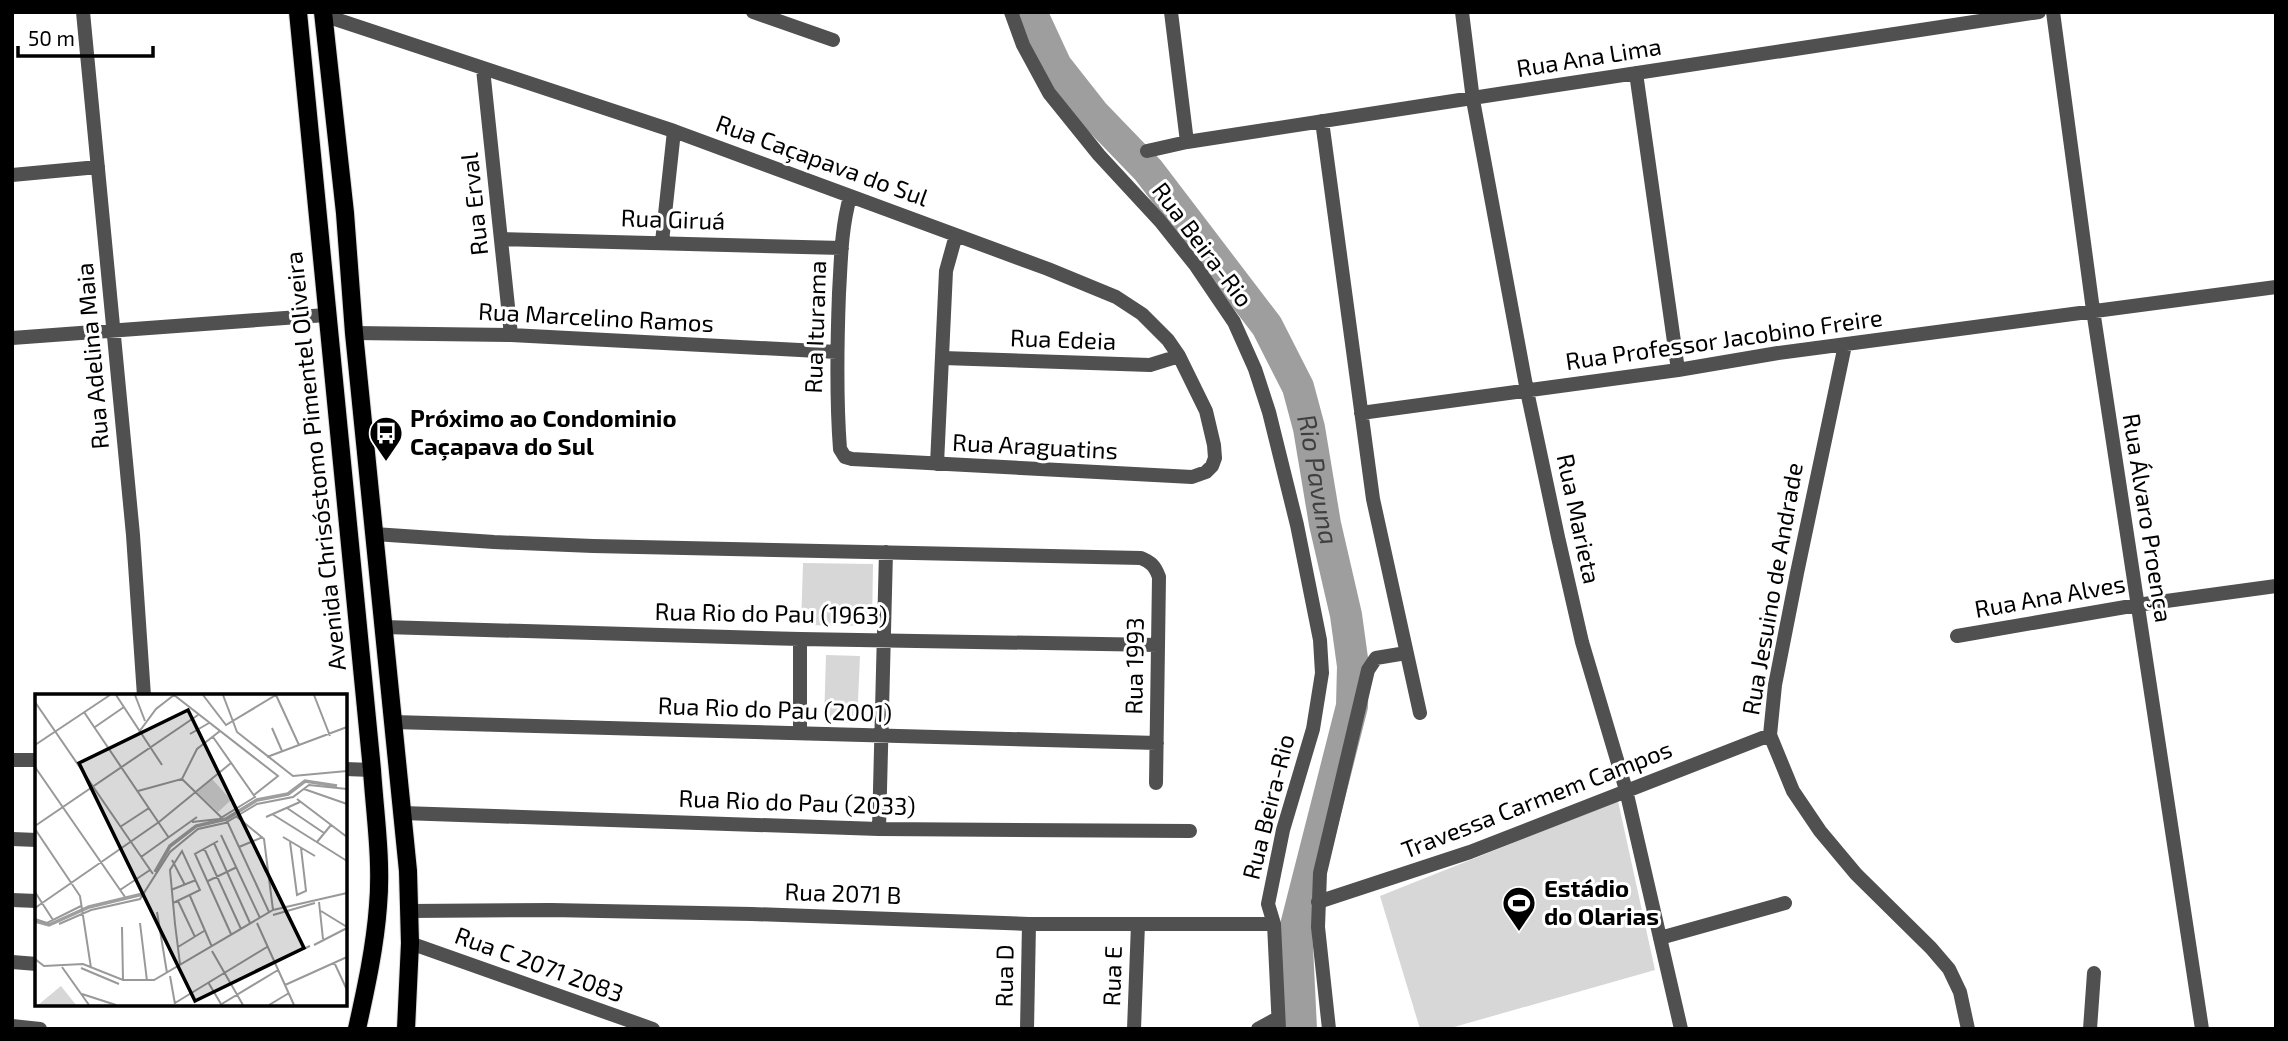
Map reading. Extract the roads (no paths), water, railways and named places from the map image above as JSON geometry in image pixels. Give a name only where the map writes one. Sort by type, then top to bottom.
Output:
[{"type":"main road","name":"Avenida Chrisóstomo Pimentel Oliveira","points":[[298,12],[372,770],[379,903],[374,946],[357,1029]]},
{"type":"main road","name":"Avenida Chrisóstomo Pimentel Oliveira","points":[[323,14],[345,213],[354,333],[401,805],[410,943],[406,1029]]},
{"type":"main road","points":[[372,770],[390,784],[401,805]]},
{"type":"street","name":"Rua Adelina Maia","points":[[83,12],[133,535],[144,694]]},
{"type":"street","points":[[753,12],[832,40]]},
{"type":"street","name":"Rua Beira-Rio","points":[[1011,12],[1023,45],[1049,93],[1099,155],[1160,221],[1196,266],[1234,323],[1255,369],[1269,412],[1300,537],[1320,640],[1322,673],[1313,729],[1283,830],[1268,904],[1274,924],[1279,1023]]},
{"type":"street","points":[[1171,12],[1187,142]]},
{"type":"street","name":"Rua Marieta","points":[[1462,12],[1473,100],[1527,391],[1582,642],[1626,790],[1681,1029]]},
{"type":"street","name":"Rua Ana Lima","points":[[1147,151],[1187,142],[1473,100],[1757,53],[2039,12]]},
{"type":"street","name":"Rua Álvaro Proença","points":[[2053,12],[2093,310],[2202,1029]]},
{"type":"street","name":"Rua Caçapava do Sul","points":[[323,14],[674,131],[1084,283],[1116,298],[1155,324],[1179,356],[1206,411],[1215,458]]},
{"type":"street","name":"Rua Erval","points":[[483,69],[511,335]]},
{"type":"street","points":[[1636,73],[1678,370]]},
{"type":"street","points":[[1322,121],[1373,499],[1420,713]]},
{"type":"street","points":[[662,242],[674,131]]},
{"type":"street","points":[[12,175],[98,167]]},
{"type":"street","name":"Rua Iturama","points":[[845,457],[840,449],[837,416],[837,352],[844,219],[850,197]]},
{"type":"street","points":[[937,464],[946,271],[956,235]]},
{"type":"street","name":"Rua Giruá","points":[[502,239],[842,248]]},
{"type":"street","name":"Rua Professor Jacobino Freire","points":[[1361,413],[1678,370],[1778,353],[2276,287]]},
{"type":"street","points":[[12,338],[326,315]]},
{"type":"street","name":"Rua Marcelino Ramos","points":[[354,333],[511,335],[837,352]]},
{"type":"street","name":"Rua Jesuino de Andrade","points":[[1846,345],[1775,685],[1770,735],[1793,791],[1820,831],[1856,874],[1950,969],[1960,992],[1968,1029]]},
{"type":"street","name":"Rua Edeia","points":[[943,358],[1150,365],[1179,356]]},
{"type":"street","name":"Rua Araguatins","points":[[845,457],[1192,477],[1206,472],[1215,458]]},
{"type":"street","points":[[374,534],[568,545],[886,552],[879,829]]},
{"type":"street","name":"Rua 1993","points":[[886,552],[1140,558],[1150,562],[1159,577],[1156,783]]},
{"type":"street","name":"Rua Ana Alves","points":[[1957,636],[2137,605],[2276,586]]},
{"type":"street","name":"Rua Rio do Pau (1963)","points":[[384,626],[800,639],[1158,645]]},
{"type":"street","points":[[800,639],[800,733]]},
{"type":"street","points":[[1329,1029],[1318,927],[1320,873],[1368,670],[1376,658],[1406,653]]},
{"type":"street","name":"Rua Rio do Pau (2001)","points":[[393,722],[1157,743]]},
{"type":"street","name":"Travessa Carmem Campos","points":[[1318,902],[1470,852],[1770,735]]},
{"type":"street","points":[[12,760],[35,760]]},
{"type":"street","points":[[346,769],[372,770]]},
{"type":"street","name":"Rua Rio do Pau (2033)","points":[[401,805],[879,829],[1190,831]]},
{"type":"street","points":[[12,839],[35,840]]},
{"type":"street","points":[[12,900],[35,901]]},
{"type":"street","points":[[1660,938],[1785,903]]},
{"type":"street","name":"Rua 2071 B","points":[[409,911],[551,910],[752,914],[1029,924],[1274,924]]},
{"type":"street","name":"Rua D","points":[[1027,1029],[1029,924]]},
{"type":"street","name":"Rua E","points":[[1134,1029],[1138,924]]},
{"type":"street","name":"Rua C 2071 2083","points":[[410,943],[653,1029]]},
{"type":"street","points":[[12,962],[35,964]]},
{"type":"street","points":[[2090,1029],[2094,973]]},
{"type":"street","points":[[1258,1029],[1279,1023]]},
{"type":"street","points":[[12,1026],[40,1029]]},
{"type":"waterway","name":"Rio Pavuna","points":[[1031,12],[1056,66],[1093,113],[1148,170],[1267,326],[1298,387],[1309,428],[1325,524],[1346,615],[1353,666],[1352,706],[1296,926],[1301,1029]]},
{"type":"place","name":"Próximo ao Condominio Caçapava do Sul","points":[[386,463]]},
{"type":"place","name":"Estádio do Olarias","points":[[1519,933]]}]
